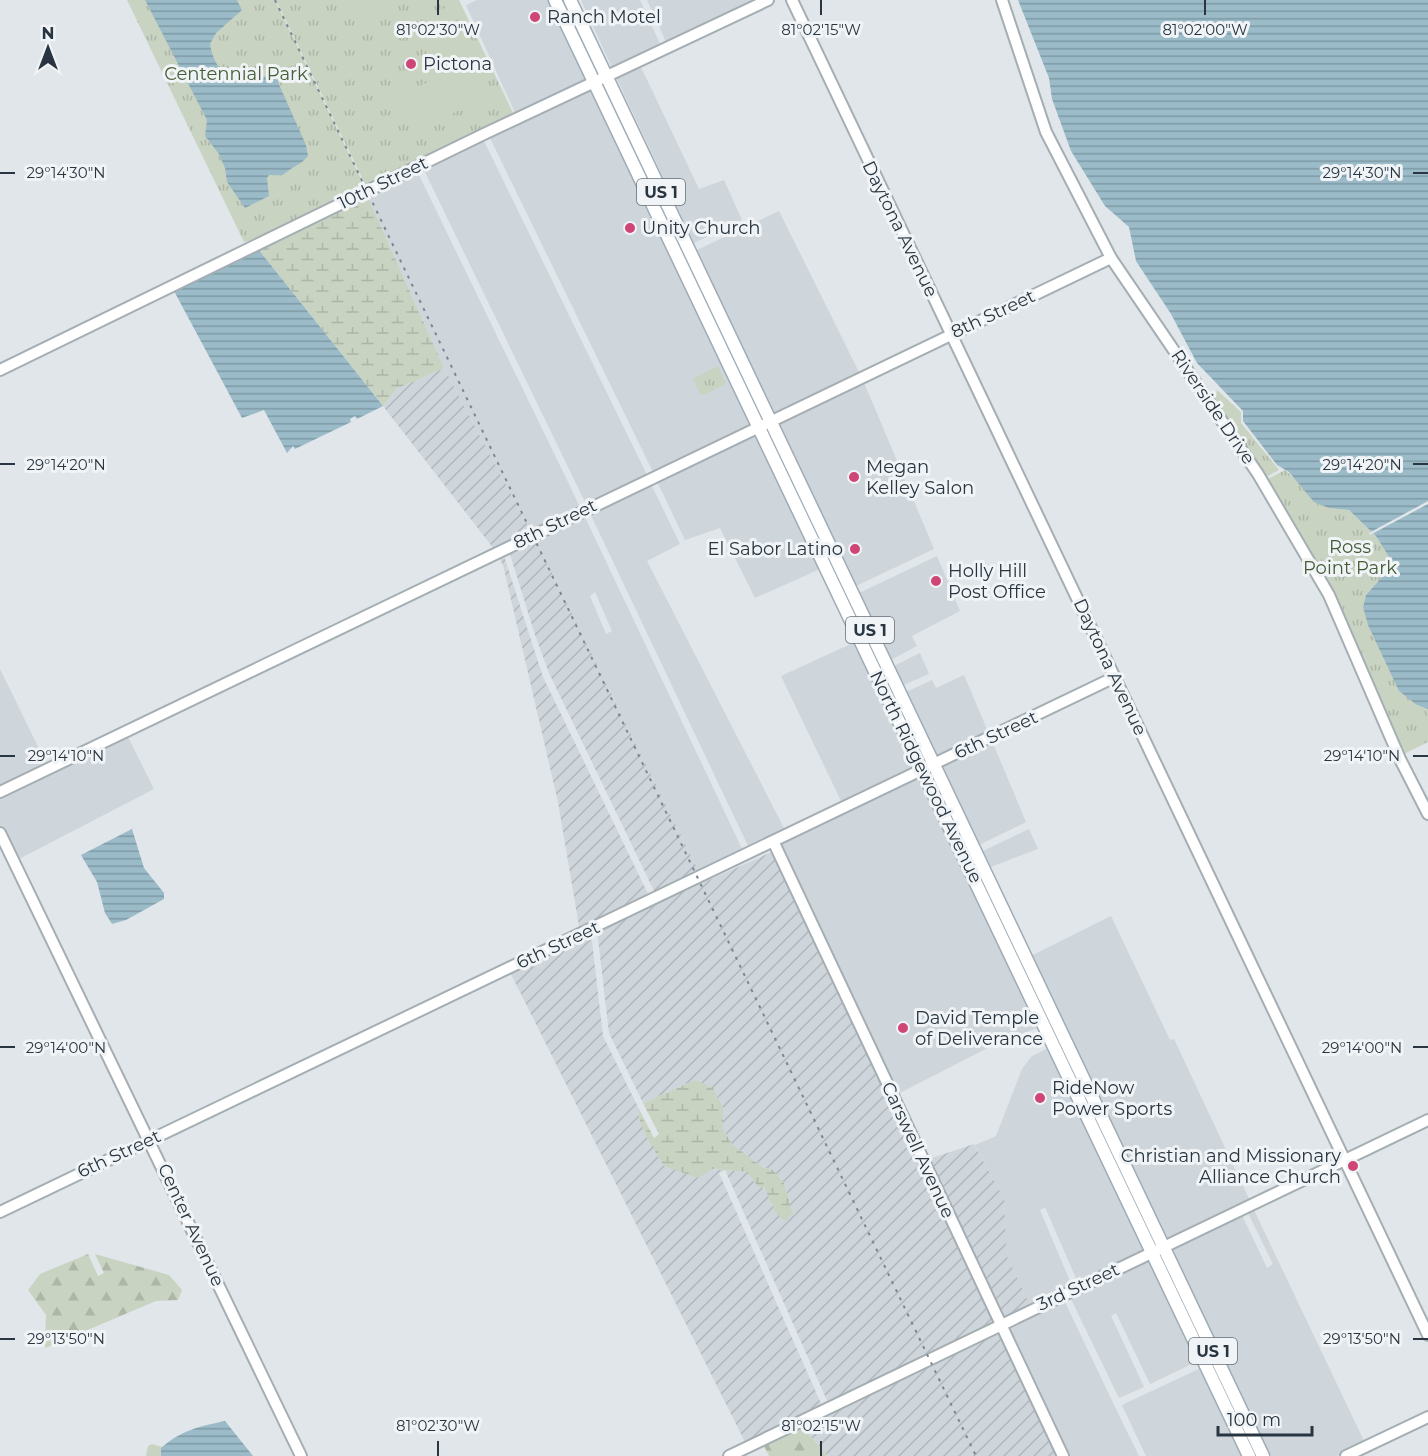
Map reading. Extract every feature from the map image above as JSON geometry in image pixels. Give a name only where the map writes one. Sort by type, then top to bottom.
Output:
[{"type":"main road","name":"US 1","points":[[555,0],[669,239],[683,253]]},
{"type":"main road","name":"North Ridgewood Avenue","points":[[570,0],[683,253],[764,424],[852,592],[1004,942],[1032,970],[1249,1456]]},
{"type":"main road","name":"North Ridgewood Avenue","points":[[683,253],[696,266],[832,580],[928,767],[1158,1249],[1263,1456]]},
{"type":"main road","points":[[832,580],[852,592]]},
{"type":"street","name":"10th Street","points":[[0,370],[768,0]]},
{"type":"street","name":"Daytona Avenue","points":[[792,0],[1428,1335]]},
{"type":"street","name":"Riverside Drive","points":[[1002,0],[1046,132],[1111,258],[1258,474],[1329,595],[1400,759],[1428,814]]},
{"type":"street","name":"8th Street","points":[[0,792],[1111,258]]},
{"type":"street","name":"6th Street","points":[[0,1212],[774,843],[1115,677]]},
{"type":"street","name":"Center Avenue","points":[[0,833],[151,1139],[302,1456]]},
{"type":"street","name":"Carswell Avenue","points":[[774,843],[1064,1456]]},
{"type":"street","name":"3rd Street","points":[[729,1456],[1428,1120]]},
{"type":"street","points":[[1346,1456],[1428,1417]]},
{"type":"shaded area","points":[[477,0],[550,0],[589,82],[516,115],[466,5]]},
{"type":"shaded area","points":[[581,0],[640,0],[661,46],[613,70]]},
{"type":"shaded area","points":[[647,0],[760,0],[667,44]]},
{"type":"shaded area","points":[[640,65],[699,189],[724,180],[742,220],[694,243],[616,77]]},
{"type":"shaded area","points":[[592,88],[752,425],[653,472],[489,136]]},
{"type":"shaded area","points":[[483,139],[647,475],[586,504],[423,168]]},
{"type":"shaded area","points":[[417,171],[580,507],[531,532],[444,368],[367,195]]},
{"type":"shaded area","points":[[779,211],[860,374],[774,415],[697,250]]},
{"type":"shaded area","points":[[444,368],[531,532],[494,549],[383,406],[396,389]]},
{"type":"shaded area","points":[[863,380],[934,549],[854,587],[777,421]]},
{"type":"shaded area","points":[[755,432],[820,569],[755,598],[720,528],[685,540],[656,479]]},
{"type":"shaded area","points":[[650,482],[680,544],[647,561],[786,832],[750,850],[589,511]]},
{"type":"shaded area","points":[[583,513],[744,853],[700,874],[535,538]],"holes":[[[595,592],[612,631],[606,634],[590,596]]]},
{"type":"shaded area","points":[[535,538],[700,874],[656,895],[549,673],[535,635],[509,551]]},
{"type":"shaded area","points":[[503,553],[543,677],[650,898],[548,945],[579,926],[558,802],[503,565],[498,556]]},
{"type":"shaded area","points":[[937,556],[960,611],[912,636],[917,646],[889,661],[857,594]]},
{"type":"shaded area","points":[[855,642],[916,769],[843,805],[781,676]]},
{"type":"shaded area","points":[[920,653],[929,674],[901,686],[892,667]]},
{"type":"shaded area","points":[[0,669],[47,765],[0,788]]},
{"type":"shaded area","points":[[964,675],[989,734],[936,759],[904,693],[932,680],[936,688]]},
{"type":"shaded area","points":[[127,735],[154,789],[17,860],[0,825],[0,796]]},
{"type":"shaded area","points":[[992,741],[1026,822],[977,846],[939,766]]},
{"type":"shaded area","points":[[919,775],[1040,1027],[997,1043],[896,1095],[778,844]]},
{"type":"shaded area","points":[[1029,829],[1038,849],[988,868],[981,852]]},
{"type":"shaded area","points":[[774,851],[995,1322],[829,1405],[725,1170],[747,1172],[758,1187],[762,1187],[770,1196],[771,1205],[793,1213],[784,1183],[773,1170],[762,1167],[732,1144],[723,1129],[723,1108],[695,1080],[643,1103],[609,1033],[597,930]]},
{"type":"shaded area","points":[[1111,916],[1170,1040],[1174,1039],[1250,1201],[1167,1241],[1029,957]]},
{"type":"shaded area","points":[[591,933],[603,1036],[639,1109],[638,1114],[646,1135],[664,1166],[725,1170],[719,1173],[823,1408],[746,1444],[510,972]]},
{"type":"shaded area","points":[[1050,1047],[1147,1250],[1078,1283],[1045,1207],[1040,1210],[1072,1286],[1030,1305],[1007,1256],[1004,1199],[975,1145],[996,1136],[1022,1069],[1032,1056]]},
{"type":"shaded area","points":[[974,1144],[1004,1199],[1007,1256],[1030,1305],[1001,1319],[926,1160]]},
{"type":"shaded area","points":[[1253,1208],[1365,1443],[1337,1456],[1271,1456],[1170,1247],[1241,1213],[1267,1268],[1273,1264],[1247,1211]]},
{"type":"shaded area","points":[[1150,1256],[1200,1360],[1150,1384],[1116,1313],[1111,1316],[1144,1387],[1119,1398],[1069,1295]]},
{"type":"shaded area","points":[[1063,1298],[1139,1456],[1067,1456],[1004,1325]]},
{"type":"shaded area","points":[[998,1328],[1060,1456],[828,1456],[801,1426]]},
{"type":"shaded area","points":[[1203,1367],[1245,1456],[1146,1456],[1122,1405]]},
{"type":"green space","name":"Centennial Park","points":[[127,0],[275,0],[365,187],[261,238],[244,242]]},
{"type":"green space","points":[[276,0],[459,0],[515,117],[367,188]]},
{"type":"green space","points":[[348,0],[394,0],[397,6],[359,24]]},
{"type":"green space","points":[[443,8],[468,61],[449,70],[424,16]]},
{"type":"green space","points":[[474,60],[491,95],[413,132],[397,97]]},
{"type":"green space","points":[[367,195],[444,368],[396,389],[383,406],[258,249]]},
{"type":"green space","points":[[718,366],[726,384],[704,395],[700,394],[693,379]]},
{"type":"green space","points":[[1217,390],[1241,412],[1241,423],[1279,470],[1264,478],[1214,403]]},
{"type":"green space","name":"Ross Point Park","points":[[1285,470],[1329,508],[1349,510],[1376,536],[1392,560],[1391,567],[1366,595],[1363,607],[1384,658],[1417,705],[1428,709],[1428,742],[1404,754],[1266,480]]},
{"type":"green space","points":[[695,1080],[713,1088],[723,1108],[723,1129],[732,1144],[762,1167],[773,1170],[784,1183],[793,1213],[785,1221],[777,1214],[763,1187],[758,1187],[747,1172],[712,1169],[698,1178],[664,1166],[643,1130],[639,1109],[654,1138],[659,1134],[643,1103]]},
{"type":"green space","points":[[88,1254],[98,1276],[104,1273],[95,1254],[169,1275],[182,1290],[178,1300],[156,1301],[45,1348],[46,1315],[28,1290],[40,1274]]},
{"type":"green space","points":[[801,1426],[828,1456],[769,1456],[763,1444]]},
{"type":"green space","points":[[152,1444],[162,1447],[161,1456],[146,1456],[148,1446]]},
{"type":"water","points":[[145,0],[237,0],[242,10],[216,33],[210,44],[215,61],[226,74],[237,80],[267,76],[277,80],[306,145],[308,156],[283,175],[269,175],[267,178],[269,196],[245,208],[227,182],[225,168],[219,154],[205,136],[207,120]]},
{"type":"water","points":[[1018,0],[1428,0],[1428,709],[1417,705],[1399,691],[1368,625],[1363,607],[1366,595],[1391,567],[1391,560],[1376,536],[1349,510],[1329,508],[1314,502],[1289,472],[1277,465],[1243,421],[1243,411],[1197,363],[1171,314],[1136,261],[1129,227],[1105,206],[1071,151],[1052,99],[1049,78]]},
{"type":"water","points":[[258,249],[383,406],[357,419],[355,416],[350,419],[351,422],[295,449],[293,446],[287,453],[264,410],[242,418],[174,291]]},
{"type":"water","points":[[132,829],[144,868],[164,893],[164,899],[126,920],[112,924],[105,913],[97,882],[81,855]]},
{"type":"water","points":[[225,1421],[253,1456],[161,1456],[161,1448],[183,1433]]},
{"type":"pier","points":[[1428,501],[1428,504],[1370,535],[1369,533]]},
{"type":"railway","points":[[275,0],[976,1456]]},
{"type":"place","name":"Ranch Motel","points":[[535,17]]},
{"type":"place","name":"Pictona","points":[[411,64]]},
{"type":"place","name":"Unity Church","points":[[630,228]]},
{"type":"place","name":"Megan Kelley Salon","points":[[854,477]]},
{"type":"place","name":"El Sabor Latino","points":[[855,549]]},
{"type":"place","name":"Holly Hill Post Office","points":[[936,581]]},
{"type":"place","name":"David Temple of Deliverance","points":[[903,1028]]},
{"type":"place","name":"RideNow Power Sports","points":[[1040,1098]]},
{"type":"place","name":"Christian and Missionary Alliance Church","points":[[1353,1166]]}]
